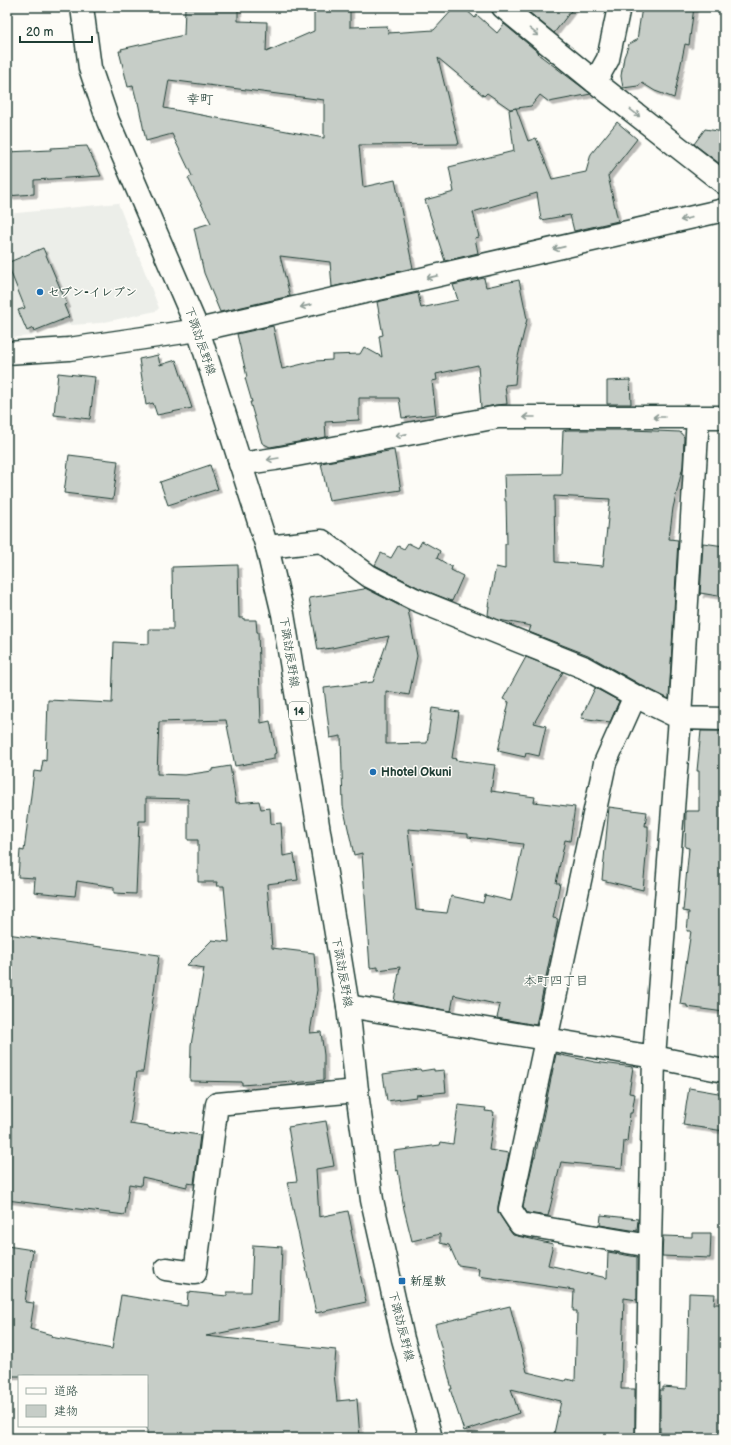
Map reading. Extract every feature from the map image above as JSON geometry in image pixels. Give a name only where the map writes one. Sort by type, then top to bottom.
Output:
[{"type":"street","name":"下諏訪辰野線","points":[[82,7],[90,68],[108,121],[198,330],[267,547],[283,614],[348,1006],[357,1092],[372,1200],[403,1339],[431,1438]]},
{"type":"street","points":[[503,7],[595,82],[724,183]]},
{"type":"street","points":[[595,82],[608,59],[619,7]]},
{"type":"street","points":[[7,353],[69,349],[198,330],[724,210]]},
{"type":"street","points":[[240,464],[275,459],[498,416],[724,417]]},
{"type":"street","points":[[648,1438],[654,1057],[680,718],[698,417]]},
{"type":"street","points":[[267,547],[322,541],[369,576],[414,599],[583,666],[636,696],[680,718],[724,719]]},
{"type":"street","points":[[636,696],[605,763],[510,1209],[520,1224],[650,1246]]},
{"type":"street","points":[[348,1006],[654,1057],[724,1071]]},
{"type":"street","points":[[166,1269],[194,1272],[217,1104],[357,1092]]},
{"type":"shaded area","points":[[118,203],[159,308],[156,311],[100,323],[57,326],[31,336],[7,338],[7,214]]},
{"type":"building","points":[[185,7],[238,7],[238,21],[267,22],[266,52],[314,31],[314,7],[350,7],[350,27],[387,26],[388,33],[434,30],[455,7],[463,7],[475,18],[477,15],[497,33],[504,24],[539,53],[538,54],[591,94],[549,102],[540,95],[531,106],[510,109],[487,93],[484,96],[438,58],[459,144],[359,145],[363,187],[395,180],[413,268],[332,287],[330,262],[280,256],[290,296],[220,312],[204,273],[194,228],[211,223],[188,178],[192,176],[172,134],[146,141],[138,102],[133,86],[128,87],[119,51],[122,51],[121,49],[184,35]],"holes":[[[169,80],[324,100],[324,138],[164,108]]]},
{"type":"building","points":[[523,7],[574,7],[554,33]]},
{"type":"building","points":[[642,7],[694,7],[689,45],[685,44],[674,98],[655,91],[642,83],[638,86],[623,88],[621,76],[624,57],[629,44],[637,40]]},
{"type":"building","points":[[516,108],[528,141],[536,138],[552,179],[586,172],[591,154],[617,122],[637,139],[608,176],[618,221],[574,231],[570,215],[541,220],[537,193],[473,212],[479,237],[475,238],[478,253],[445,261],[425,200],[454,192],[449,167],[514,151],[509,110]]},
{"type":"building","points":[[705,129],[724,132],[724,167],[694,144]]},
{"type":"building","points":[[87,146],[101,176],[34,180],[34,194],[7,196],[7,152],[51,150],[51,148]]},
{"type":"building","points":[[43,248],[67,304],[64,305],[69,317],[34,331],[33,328],[27,331],[18,310],[25,308],[7,263]]},
{"type":"building","points":[[484,278],[486,287],[519,280],[527,319],[517,361],[515,384],[505,385],[507,404],[481,408],[478,365],[436,374],[437,380],[432,381],[436,414],[402,418],[399,398],[359,398],[359,420],[325,422],[326,437],[270,447],[262,443],[250,402],[252,402],[245,378],[247,377],[237,334],[273,326],[282,369],[315,361],[332,360],[332,355],[360,354],[364,347],[382,357],[379,336],[383,335],[377,302],[418,293],[421,308],[458,300],[453,285]]},
{"type":"building","points":[[158,355],[160,365],[176,360],[192,408],[157,415],[153,403],[146,405],[139,359]]},
{"type":"building","points":[[58,373],[95,377],[90,419],[54,415]]},
{"type":"building","points":[[630,380],[631,404],[607,404],[607,381]]},
{"type":"building","points":[[631,430],[680,432],[684,437],[683,466],[673,508],[669,539],[678,540],[669,699],[588,655],[529,632],[531,626],[499,620],[488,615],[488,606],[496,567],[505,569],[505,544],[507,544],[504,475],[561,474],[563,431]],"holes":[[[554,496],[610,499],[603,566],[555,562]]]},
{"type":"building","points":[[394,450],[401,490],[329,501],[321,463]]},
{"type":"building","points":[[69,455],[118,461],[113,499],[64,493]]},
{"type":"building","points":[[210,465],[218,489],[168,505],[160,482]]},
{"type":"building","points":[[422,541],[440,551],[437,558],[452,567],[451,570],[463,576],[452,601],[419,588],[375,565],[381,553],[391,558],[398,546],[404,549],[408,543],[418,548]]},
{"type":"building","points":[[703,543],[724,546],[724,597],[700,593]]},
{"type":"building","points":[[238,565],[239,618],[244,618],[244,620],[256,620],[258,632],[261,723],[270,721],[276,753],[274,754],[274,759],[235,766],[226,720],[159,722],[157,774],[185,775],[212,771],[212,769],[230,766],[236,803],[259,801],[261,809],[270,808],[271,824],[281,823],[283,856],[294,854],[298,880],[267,884],[272,948],[314,953],[317,990],[310,1033],[321,1032],[324,1055],[324,1080],[242,1085],[242,1082],[190,1081],[191,1045],[204,968],[187,965],[212,940],[229,942],[224,886],[217,886],[218,882],[198,882],[198,840],[188,840],[188,799],[146,798],[146,821],[139,821],[136,894],[114,893],[114,887],[77,881],[75,896],[34,892],[35,878],[18,877],[20,850],[24,851],[34,771],[41,772],[43,760],[46,761],[48,700],[112,703],[114,642],[149,644],[149,629],[173,629],[172,567]]},
{"type":"building","points":[[365,588],[408,610],[417,656],[409,695],[386,691],[386,744],[427,743],[432,708],[459,712],[452,758],[456,759],[455,760],[495,765],[491,791],[535,797],[534,802],[575,807],[570,841],[565,840],[556,883],[560,883],[553,918],[558,919],[536,1025],[497,1018],[500,1005],[454,995],[451,1011],[394,1001],[400,967],[378,970],[378,967],[370,968],[362,853],[354,855],[343,806],[341,736],[330,738],[324,688],[373,682],[389,636],[318,650],[309,598]],"holes":[[[408,829],[468,834],[468,837],[523,844],[511,901],[485,895],[483,903],[451,896],[447,913],[416,910]]]},
{"type":"building","points":[[526,657],[563,672],[534,723],[546,726],[539,756],[526,753],[525,757],[498,751],[509,702],[503,699]]},
{"type":"building","points":[[595,688],[619,701],[610,722],[581,718]]},
{"type":"building","points":[[701,731],[724,731],[724,1012],[687,1007],[687,1005],[680,1004],[691,931],[687,931],[689,912],[683,911],[689,848],[685,847],[686,811],[699,811],[699,771],[697,771]]},
{"type":"building","points":[[609,807],[647,812],[645,826],[648,826],[648,835],[643,890],[602,880]]},
{"type":"building","points":[[7,934],[159,955],[143,1072],[137,1072],[130,1124],[200,1135],[194,1184],[187,1183],[187,1187],[142,1177],[141,1186],[129,1184],[125,1215],[7,1200]]},
{"type":"building","points":[[556,1054],[595,1062],[633,1067],[629,1093],[635,1094],[632,1113],[630,1113],[627,1142],[624,1141],[622,1168],[561,1162],[548,1216],[527,1213],[523,1206],[535,1157]]},
{"type":"building","points":[[420,1069],[421,1071],[434,1069],[434,1071],[444,1070],[446,1092],[416,1095],[416,1097],[387,1101],[383,1074]]},
{"type":"building","points":[[689,1088],[724,1094],[724,1131],[683,1125]]},
{"type":"building","points":[[458,1105],[486,1108],[485,1111],[494,1112],[489,1150],[509,1153],[498,1212],[513,1235],[553,1244],[548,1265],[607,1278],[608,1252],[637,1257],[637,1300],[624,1298],[621,1389],[635,1389],[635,1438],[553,1438],[561,1401],[511,1389],[519,1413],[464,1431],[450,1389],[452,1389],[435,1324],[510,1306],[527,1372],[565,1381],[566,1379],[575,1381],[577,1311],[573,1311],[574,1290],[478,1276],[479,1268],[458,1265],[449,1245],[440,1243],[440,1234],[412,1241],[404,1209],[398,1170],[396,1171],[394,1151],[440,1145],[441,1142],[453,1144]]},
{"type":"building","points":[[326,1121],[334,1166],[316,1169],[319,1217],[348,1211],[366,1302],[316,1313],[287,1182],[297,1181],[288,1127]]},
{"type":"building","points":[[601,1215],[638,1219],[637,1231],[600,1225]]},
{"type":"building","points":[[692,1233],[711,1233],[710,1258],[662,1256],[663,1236],[692,1237]]},
{"type":"building","points":[[253,1245],[282,1247],[279,1321],[206,1336],[336,1350],[334,1374],[337,1401],[357,1399],[360,1438],[161,1438],[147,1435],[148,1375],[7,1376],[7,1246],[33,1250],[25,1302],[34,1303],[30,1329],[52,1335],[51,1337],[112,1349],[121,1295],[187,1306],[188,1292],[227,1296],[227,1292],[251,1292]]},
{"type":"building","points":[[689,1293],[715,1294],[714,1304],[724,1304],[724,1438],[660,1438],[660,1390],[663,1390],[663,1387],[687,1389]]},
{"type":"place","name":"セブン-イレブン","points":[[40,292]]},
{"type":"place","name":"Hhotel Okuni","points":[[373,772]]},
{"type":"place","name":"新屋敷","points":[[402,1281]]},
{"type":"district","name":"幸町","points":[[200,99]]},
{"type":"district","name":"本町四丁目","points":[[556,981]]}]
